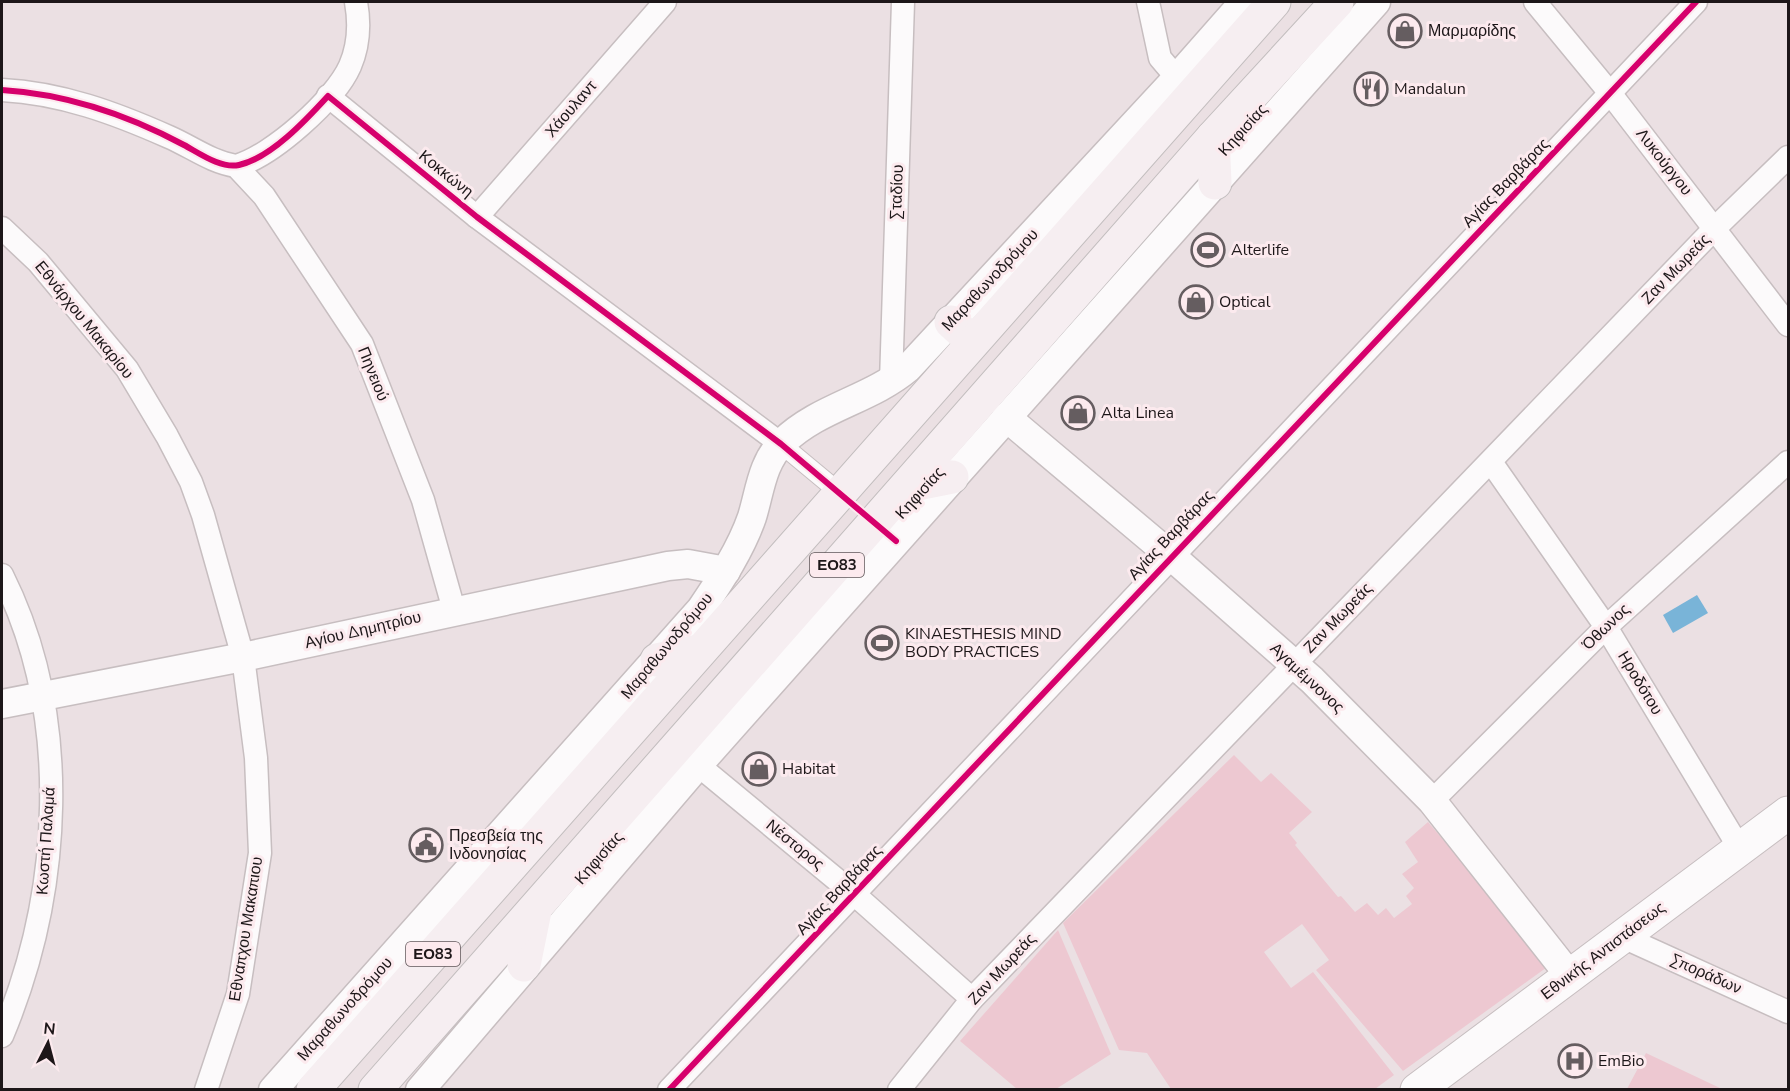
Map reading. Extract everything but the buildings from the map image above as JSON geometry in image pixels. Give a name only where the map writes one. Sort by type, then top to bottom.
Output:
[{"type":"main road","name":"ΕΟ83","points":[[313,1089],[840,493],[962,332],[1275,2]]},
{"type":"main road","name":"Κηφισίας","points":[[375,1089],[1213,137],[1336,2]]},
{"type":"main road","points":[[1213,137],[1215,183]]},
{"type":"main road","points":[[907,486],[952,477]]},
{"type":"main road","points":[[657,660],[699,651]]},
{"type":"main road","points":[[703,758],[710,711]]},
{"type":"main road","name":"Εθνικής Αντιστάσεως","points":[[1417,1089],[1788,813]]},
{"type":"main road","points":[[524,965],[535,909]]},
{"type":"street","points":[[2,90],[27,91],[84,104],[172,139],[209,158],[236,166],[248,162],[285,138],[305,121],[349,68],[358,41],[356,2]]},
{"type":"street","name":"Χάουλαντ","points":[[477,217],[665,2]]},
{"type":"street","name":"Σταδίου","points":[[891,382],[903,2]]},
{"type":"street","points":[[1148,2],[1160,58],[1177,78]]},
{"type":"street","name":"Μαραθωνοδρόμου","points":[[273,1089],[701,609],[726,571],[751,518],[764,470],[781,444],[821,414],[891,382],[962,332],[1244,2]]},
{"type":"street","name":"Κηφισίας","points":[[420,1089],[703,758],[1376,2]]},
{"type":"street","name":"Λυκούργου","points":[[1535,2],[1610,93],[1788,325]]},
{"type":"street","name":"Αγίας Βαρβάρας","points":[[669,1089],[1170,555],[1696,2]]},
{"type":"street","name":"Κοκκώνη","points":[[328,96],[477,217],[781,444],[840,493]]},
{"type":"street","name":"Ζαν Μωρεάς","points":[[898,1089],[972,999],[1715,228],[1788,157]]},
{"type":"street","name":"Πηνειού","points":[[236,166],[264,196],[362,344],[423,500],[454,610]]},
{"type":"street","name":"Εθνάρχου Μακαρίου","points":[[2,228],[38,262],[127,369],[167,436],[190,482],[203,515],[243,657]]},
{"type":"street","name":"Αγαμέμνονος","points":[[1006,417],[1170,555],[1294,664],[1432,801],[1570,976]]},
{"type":"street","name":"Ηροδότου","points":[[1491,462],[1606,627],[1740,849]]},
{"type":"street","name":"Όθωνος","points":[[1432,801],[1606,627],[1788,462]]},
{"type":"street","name":"Αγίου Δημητρίου","points":[[2,704],[243,657],[668,566],[688,564],[726,571]]},
{"type":"street","name":"Κωστή Παλαμά","points":[[2,575],[29,647],[41,697],[48,744],[51,803],[48,859],[39,915],[24,979],[2,1036]]},
{"type":"street","name":"Εθναπχου Μακαπιου","points":[[206,1089],[238,994],[260,853],[256,758],[243,657]]},
{"type":"street","name":"Νέστορος","points":[[703,758],[972,999]]},
{"type":"street","name":"Σποράδων","points":[[1623,937],[1788,1012]]},
{"type":"shaded area","points":[[1234,755],[1261,782],[1271,773],[1312,812],[1289,833],[1297,843],[1295,845],[1338,897],[1341,896],[1355,912],[1367,903],[1378,915],[1386,908],[1394,918],[1412,904],[1406,896],[1414,888],[1402,874],[1418,862],[1405,842],[1428,822],[1550,965],[1403,1071],[1316,970],[1329,960],[1302,924],[1264,952],[1291,988],[1313,972],[1394,1075],[1375,1089],[1171,1089],[1147,1053],[1119,1050],[1063,923]]},
{"type":"shaded area","points":[[1058,930],[1111,1054],[1056,1089],[1017,1089],[960,1041]]},
{"type":"shaded area","points":[[1646,1053],[1722,1089],[1627,1089]]},
{"type":"water","points":[[1697,595],[1708,613],[1673,633],[1663,615]]},
{"type":"cycle path","points":[[669,1090],[1696,2]]},
{"type":"cycle path","points":[[2,90],[73,101],[118,115],[163,134],[210,160],[232,166],[251,161],[276,146],[328,96],[477,217],[781,444],[896,541]]},
{"type":"place","name":"Μαρμαρίδης","points":[[1405,31]]},
{"type":"place","name":"Mandalun","points":[[1371,89]]},
{"type":"place","name":"Alterlife","points":[[1208,250]]},
{"type":"place","name":"Optical","points":[[1196,302]]},
{"type":"place","name":"Alta Linea","points":[[1078,413]]},
{"type":"place","name":"KINAESTHESIS MIND BODY PRACTICES","points":[[882,643]]},
{"type":"place","name":"Habitat","points":[[759,769]]},
{"type":"place","name":"Πρεσβεία της Ινδονησίας","points":[[426,845]]},
{"type":"place","name":"EmBio","points":[[1575,1061]]}]
